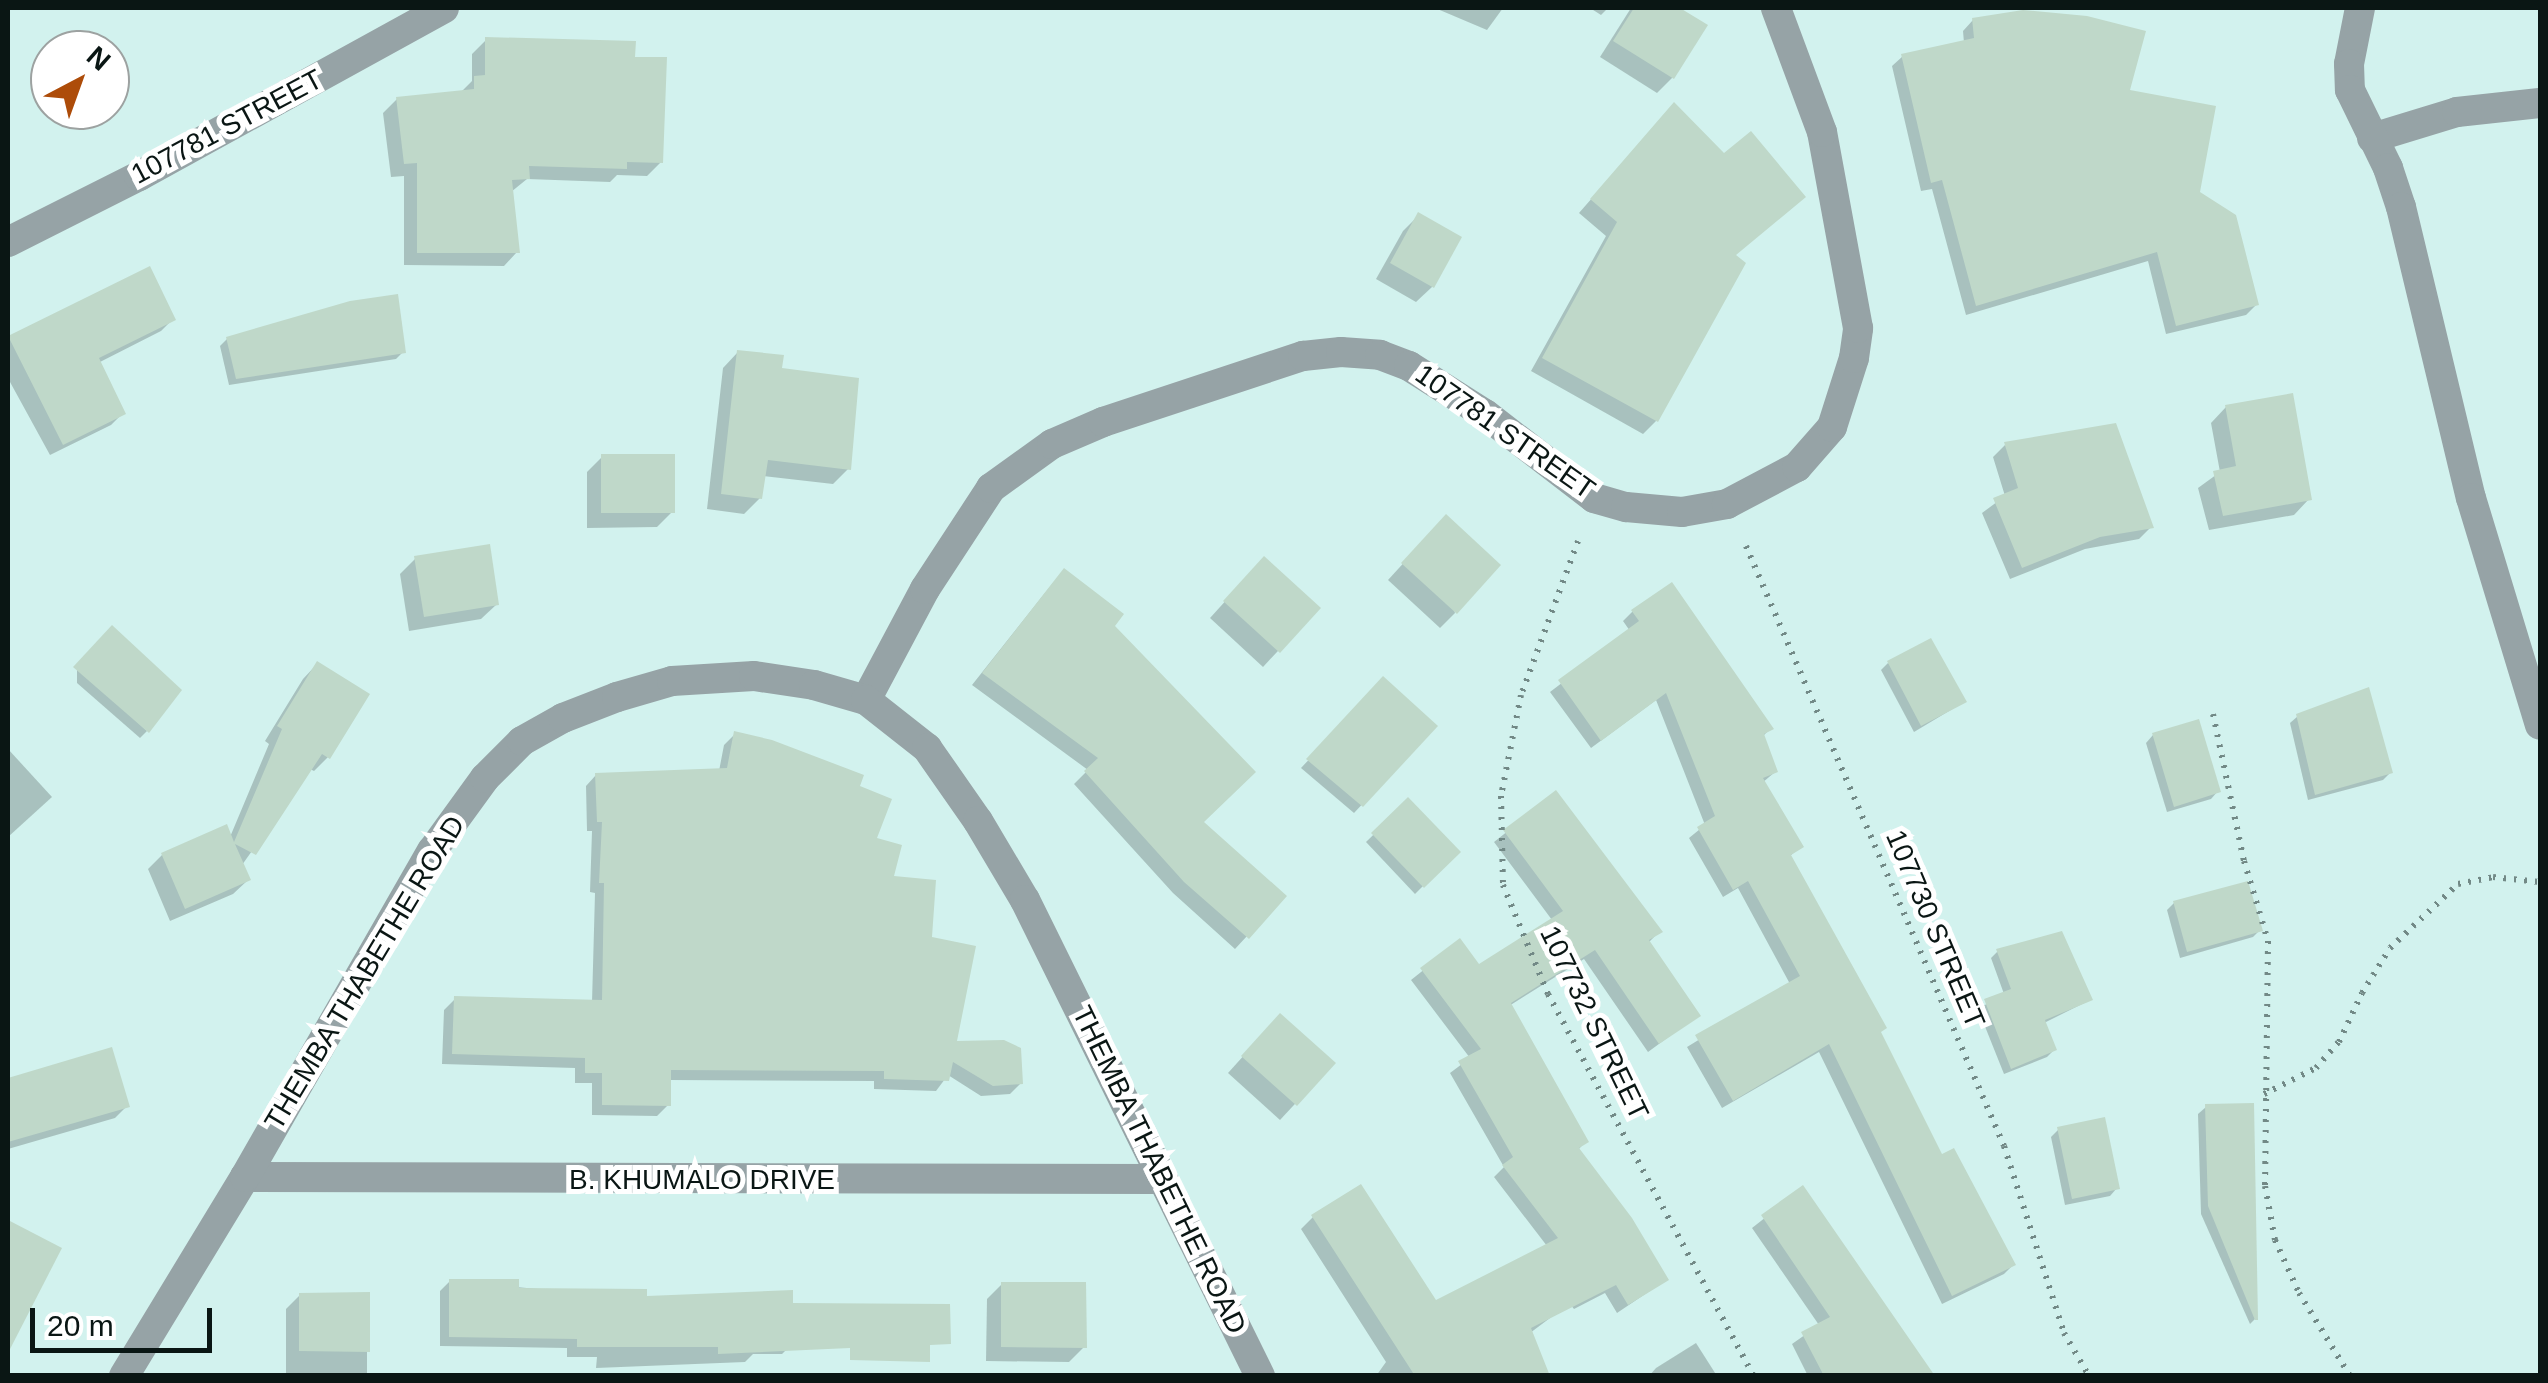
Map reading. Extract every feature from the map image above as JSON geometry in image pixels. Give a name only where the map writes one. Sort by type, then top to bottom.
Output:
[{"type":"street","name":"107781 STREET","points":[[8,242],[156,167],[444,8]]},
{"type":"street","name":"107781 STREET","points":[[866,700],[925,589],[991,488],[1052,444],[1103,422],[1302,356],[1340,352],[1380,356],[1409,366],[1485,414],[1594,498],[1658,512],[1728,504],[1797,468],[1832,427],[1854,358],[1858,328],[1822,132],[1776,8]]},
{"type":"street","points":[[2360,8],[2349,64],[2350,90],[2401,207],[2471,498],[2540,726]]},
{"type":"street","points":[[2372,138],[2457,112],[2540,103]]},
{"type":"street","name":"THEMBA THABETHE ROAD","points":[[124,1376],[245,1177],[432,852],[485,778],[522,742],[563,718],[672,682],[754,676],[814,685],[866,700],[927,748],[978,821],[1059,965],[1160,1179],[1260,1376]]},
{"type":"street","name":"B. KHUMALO DRIVE","points":[[245,1177],[1160,1179]]},
{"type":"path","name":"107732 STREET","points":[[1594,498],[1520,695],[1501,796],[1504,886],[1548,994],[1754,1376]]},
{"type":"path","name":"107730 STREET","points":[[1728,504],[2004,1146],[2064,1334],[2089,1376]]},
{"type":"path","points":[[2213,714],[2244,860],[2268,942],[2265,1186],[2275,1240],[2299,1293],[2350,1376]]},
{"type":"path","points":[[2264,1094],[2316,1068],[2339,1042],[2390,948],[2458,884],[2493,877],[2540,882]]},
{"type":"building","points":[[1634,8],[1680,8],[1708,25],[1674,79],[1613,41]]},
{"type":"building","points":[[2023,10],[2087,16],[2146,31],[2130,90],[2216,106],[2200,192],[2236,215],[2259,305],[2176,326],[2157,252],[1976,306],[1942,180],[1931,183],[1901,54],[1974,38],[1972,18]]},
{"type":"building","points":[[485,37],[636,41],[635,57],[667,57],[663,163],[627,162],[627,169],[529,166],[530,179],[512,180],[520,253],[417,253],[417,163],[404,164],[396,97],[474,89],[474,76],[485,75]]},
{"type":"building","points":[[1674,102],[1724,153],[1751,131],[1806,197],[1736,255],[1746,263],[1658,422],[1542,358],[1617,222],[1590,199]]},
{"type":"building","points":[[1418,212],[1462,237],[1434,288],[1390,263]]},
{"type":"building","points":[[150,266],[176,320],[99,358],[126,414],[63,445],[8,336]]},
{"type":"building","points":[[398,294],[406,353],[236,379],[226,337],[350,301]]},
{"type":"building","points":[[737,350],[784,355],[782,368],[859,378],[851,470],[768,460],[762,499],[721,494]]},
{"type":"building","points":[[2293,393],[2312,500],[2223,516],[2213,471],[2236,466],[2225,405]]},
{"type":"building","points":[[2116,423],[2154,528],[2100,537],[2022,568],[1993,498],[2018,488],[2004,442]]},
{"type":"building","points":[[601,454],[675,454],[675,513],[601,513]]},
{"type":"building","points":[[1446,514],[1501,565],[1457,614],[1401,563]]},
{"type":"building","points":[[490,544],[499,605],[424,617],[414,556]]},
{"type":"building","points":[[1264,556],[1321,608],[1280,653],[1223,601]]},
{"type":"building","points":[[1064,568],[1124,614],[1115,626],[1256,772],[1204,822],[1287,896],[1249,939],[1184,882],[1084,771],[1098,758],[982,673]]},
{"type":"building","points":[[1672,582],[1774,729],[1764,734],[1778,772],[1763,778],[1804,847],[1791,855],[1887,1028],[1881,1032],[1942,1154],[1954,1148],[2016,1265],[1952,1296],[1829,1044],[1733,1101],[1695,1035],[1800,976],[1748,881],[1733,890],[1697,827],[1715,816],[1666,693],[1601,741],[1558,680],[1639,621],[1631,610]]},
{"type":"building","points":[[112,625],[182,690],[149,733],[73,667]]},
{"type":"building","points":[[1931,638],[1967,702],[1921,726],[1887,661]]},
{"type":"building","points":[[317,661],[370,694],[330,759],[322,754],[256,855],[235,844],[251,880],[185,909],[161,853],[227,824],[234,842],[282,729],[277,726]]},
{"type":"building","points":[[1383,676],[1438,726],[1363,807],[1306,759]]},
{"type":"building","points":[[2369,687],[2393,773],[2315,795],[2296,714]]},
{"type":"building","points":[[2199,719],[2221,792],[2174,807],[2152,733]]},
{"type":"building","points":[[734,731],[772,740],[864,775],[860,786],[892,799],[877,838],[902,845],[894,876],[936,880],[932,937],[976,946],[957,1041],[1004,1040],[1021,1048],[1023,1084],[993,1086],[953,1062],[949,1081],[884,1079],[884,1071],[671,1070],[671,1106],[602,1105],[602,1073],[585,1073],[585,1058],[452,1054],[454,996],[602,1000],[604,883],[599,883],[602,822],[597,822],[595,773],[727,768]]},
{"type":"building","points":[[1556,790],[1663,932],[1649,940],[1701,1016],[1659,1044],[1595,950],[1511,1003],[1589,1142],[1579,1148],[1632,1218],[1669,1280],[1628,1305],[1616,1285],[1531,1328],[1550,1376],[1415,1376],[1311,1215],[1361,1184],[1436,1300],[1558,1238],[1502,1165],[1513,1157],[1458,1061],[1481,1049],[1420,968],[1460,938],[1479,964],[1563,911],[1503,830]]},
{"type":"building","points":[[1408,797],[1461,852],[1424,888],[1371,833]]},
{"type":"building","points":[[2248,881],[2263,931],[2187,952],[2173,901]]},
{"type":"building","points":[[2062,931],[2093,1000],[2045,1020],[2057,1050],[2011,1069],[1984,999],[2011,989],[1996,949]]},
{"type":"building","points":[[1280,1013],[1336,1063],[1297,1106],[1241,1056]]},
{"type":"building","points":[[112,1047],[130,1107],[8,1142],[8,1078]]},
{"type":"building","points":[[2254,1103],[2258,1320],[2208,1206],[2205,1104]]},
{"type":"building","points":[[2105,1117],[2120,1189],[2072,1199],[2057,1127]]},
{"type":"building","points":[[1803,1185],[1935,1376],[1824,1376],[1801,1332],[1830,1317],[1761,1215]]},
{"type":"building","points":[[8,1220],[62,1248],[8,1353]]},
{"type":"building","points":[[449,1279],[519,1279],[519,1288],[647,1289],[647,1296],[793,1290],[793,1303],[950,1304],[951,1344],[930,1345],[930,1362],[850,1360],[850,1348],[718,1354],[718,1347],[577,1347],[577,1339],[449,1337]]},
{"type":"building","points":[[1001,1282],[1086,1282],[1087,1348],[1001,1347]]},
{"type":"building","points":[[370,1292],[370,1352],[299,1351],[299,1293]]}]
